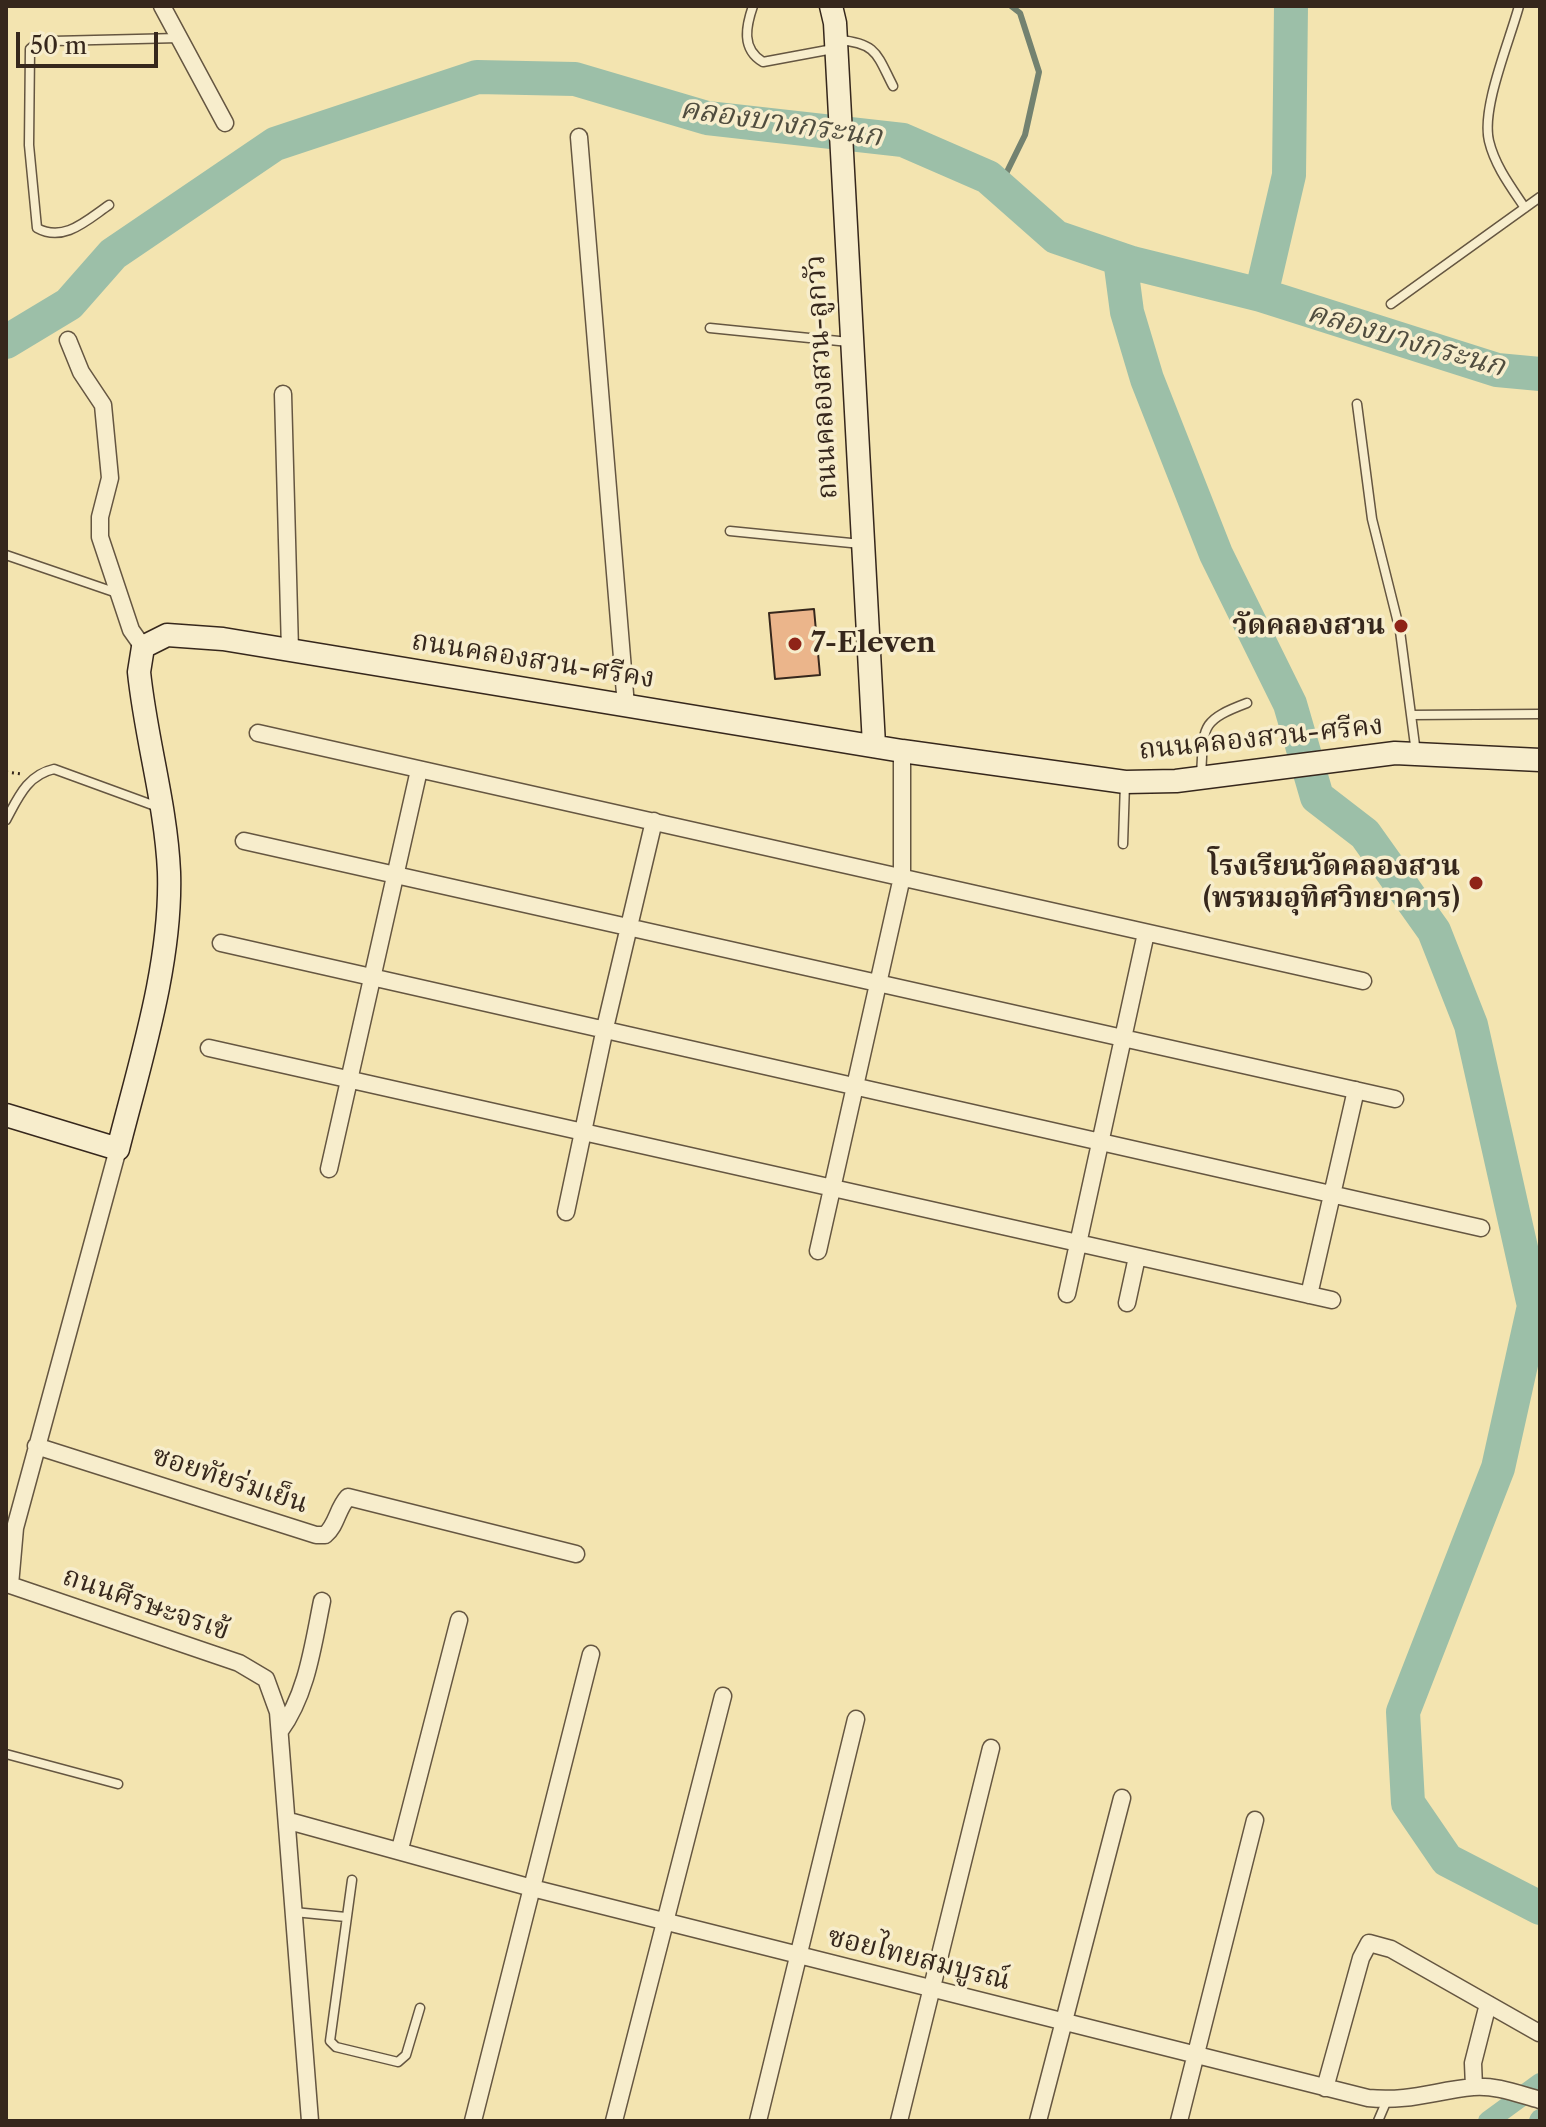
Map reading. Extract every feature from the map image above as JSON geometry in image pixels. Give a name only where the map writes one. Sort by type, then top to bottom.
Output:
[{"type":"street","points":[[162,6],[225,123]]},
{"type":"street","name":"ถนนคลองสวน-ลูกวัว","points":[[831,6],[874,745]]},
{"type":"street","points":[[579,137],[626,706]]},
{"type":"street","points":[[6,1115],[118,1149],[152,1014],[167,911],[169,876],[163,808],[139,672],[143,647],[131,630],[98,525],[110,478],[106,420],[98,395],[81,372],[68,340]]},
{"type":"street","points":[[283,394],[290,650]]},
{"type":"street","name":"ถนนคลองสวน-ศรีคง","points":[[143,647],[167,635],[290,650],[902,751],[1125,782],[1200,778],[1395,753],[1540,760]]},
{"type":"street","points":[[258,733],[1363,981]]},
{"type":"street","points":[[818,1251],[858,1085],[902,877],[902,751]]},
{"type":"street","points":[[329,1169],[419,770]]},
{"type":"street","points":[[566,1212],[627,927],[654,821]]},
{"type":"street","points":[[244,841],[1395,1099]]},
{"type":"street","points":[[1067,1294],[1098,1141],[1146,933]]},
{"type":"street","points":[[221,943],[1481,1228]]},
{"type":"street","points":[[209,1048],[1332,1300]]},
{"type":"street","points":[[1309,1295],[1356,1090]]},
{"type":"street","name":"ถนนศีรษะจรเข้","points":[[118,1149],[15,1528],[8,1590],[256,1670],[266,1679],[274,1694],[280,1731],[289,1821],[310,2121]]},
{"type":"street","points":[[1127,1303],[1137,1257]]},
{"type":"street","name":"ซอยทัยร่มเย็น","points":[[36,1446],[316,1535],[325,1535],[332,1529],[340,1505],[348,1497],[576,1554]]},
{"type":"street","points":[[280,1731],[292,1715],[301,1690],[322,1601]]},
{"type":"street","points":[[400,1849],[459,1620]]},
{"type":"street","points":[[473,2121],[591,1654]]},
{"type":"street","points":[[614,2121],[723,1696]]},
{"type":"street","points":[[758,2121],[856,1719]]},
{"type":"street","points":[[899,2121],[991,1748]]},
{"type":"street","points":[[1038,2121],[1122,1798]]},
{"type":"street","points":[[1179,2121],[1255,1820]]},
{"type":"street","name":"ซอยไทยสมบูรณ์","points":[[289,1821],[400,1849],[532,1888],[1325,2088],[1387,2100],[1427,2097],[1474,2087],[1497,2087],[1540,2100]]},
{"type":"street","points":[[1325,2088],[1361,1958],[1369,1943],[1391,1949],[1539,2033]]},
{"type":"street","points":[[1474,2087],[1473,2063],[1488,2004]]},
{"type":"lane","points":[[753,6],[745,31],[751,52],[763,62],[835,44],[868,45],[876,51],[893,86]]},
{"type":"lane","points":[[1519,6],[1487,121],[1489,142],[1504,176],[1525,208]]},
{"type":"lane","points":[[109,205],[71,231],[47,234],[37,228],[29,145],[30,49],[38,42],[180,38]]},
{"type":"lane","points":[[1391,304],[1540,197]]},
{"type":"lane","points":[[710,328],[850,342]]},
{"type":"lane","points":[[1357,404],[1372,519],[1400,631],[1416,754]]},
{"type":"lane","points":[[730,531],[862,544]]},
{"type":"lane","points":[[6,555],[118,593]]},
{"type":"lane","points":[[1200,778],[1203,737],[1210,721],[1215,715],[1247,703]]},
{"type":"lane","points":[[1411,715],[1540,714]]},
{"type":"lane","points":[[6,820],[25,786],[40,772],[54,769],[163,808]]},
{"type":"lane","points":[[1123,844],[1125,782]]},
{"type":"lane","points":[[6,1754],[118,1784]]},
{"type":"lane","points":[[352,1880],[330,2041],[336,2047],[398,2062],[406,2055],[420,2008]]},
{"type":"lane","points":[[294,1912],[346,1917]]},
{"type":"lane","points":[[1378,2121],[1387,2100]]},
{"type":"building","name":"7-Eleven","points":[[814,609],[820,675],[775,679],[769,613]]},
{"type":"waterway","points":[[999,188],[1025,135],[1039,72],[1020,13],[1011,6]]},
{"type":"waterway","points":[[1261,295],[1289,175],[1291,6]]},
{"type":"waterway","name":"คลองบางกระนก","points":[[6,342],[69,304],[113,254],[275,144],[477,77],[575,79],[707,118],[903,140],[988,177],[1056,237],[1132,263],[1261,295],[1497,370],[1540,374]]},
{"type":"waterway","points":[[1120,259],[1127,312],[1147,379],[1216,554],[1290,704],[1317,797],[1365,834],[1434,931],[1471,1025],[1534,1306],[1498,1468],[1403,1712],[1408,1803],[1447,1860],[1540,1908]]},
{"type":"waterway","points":[[1488,2121],[1540,2083]]},
{"type":"place","name":"วัดคลองสวน","points":[[1401,626]]},
{"type":"place","name":"7-Eleven","points":[[795,644]]},
{"type":"place","name":"โรงเรียนวัดคลองสวน (พรหมอุทิศวิทยาคาร)","points":[[1476,883]]}]
